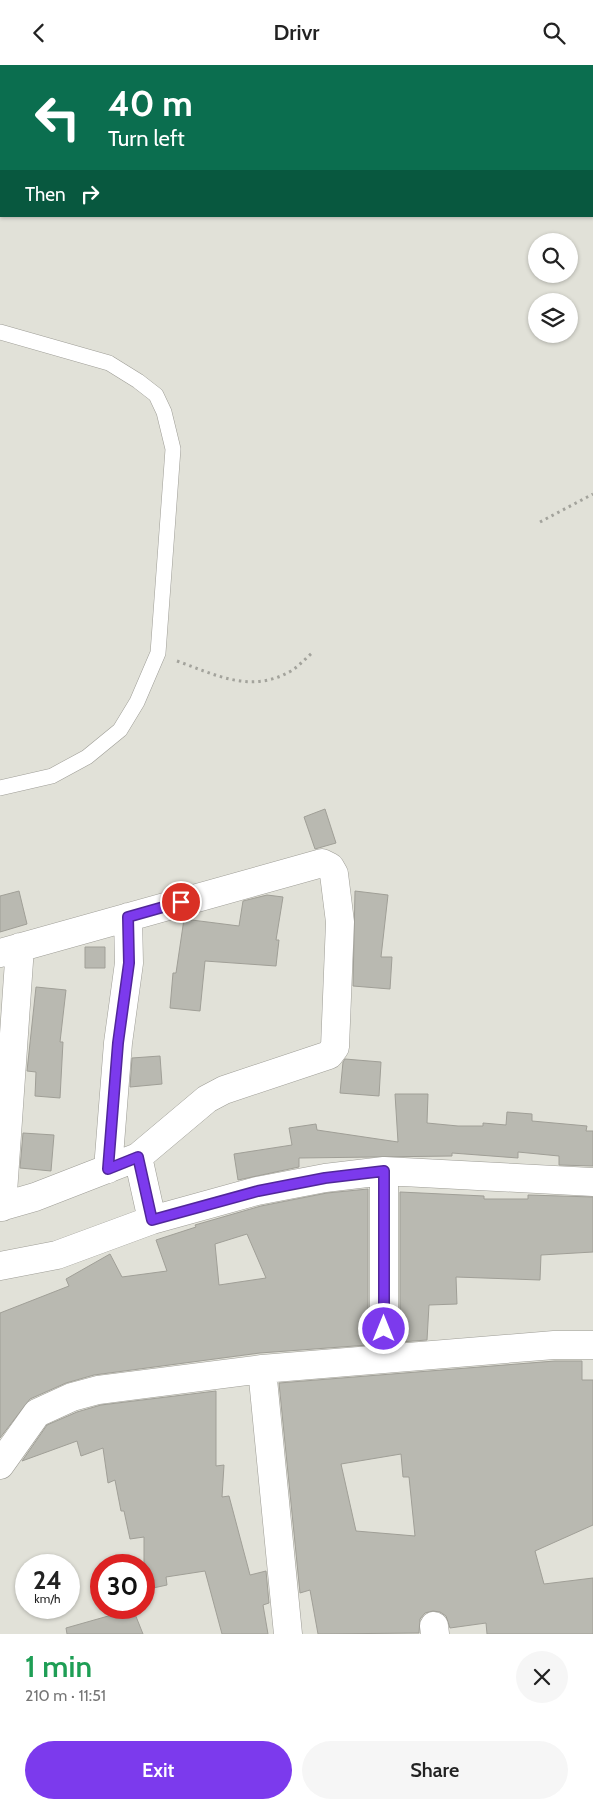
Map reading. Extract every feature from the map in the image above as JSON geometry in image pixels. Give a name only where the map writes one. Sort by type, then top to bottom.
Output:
[{"type":"street","points":[[322,863],[330,867],[334,874],[340,922],[335,1047],[330,1055],[224,1090],[207,1099],[138,1157],[35,1197],[1,1207],[10,950],[128,917],[322,863]]},
{"type":"street","points":[[108,1169],[118,1043],[129,963],[128,917]]},
{"type":"street","points":[[138,1157],[152,1220]]},
{"type":"street","points":[[384,1171],[384,1359]]},
{"type":"street","points":[[0,1267],[57,1255],[152,1220],[258,1191],[325,1178],[384,1171],[593,1183]]},
{"type":"street","points":[[0,1465],[38,1413],[72,1397],[122,1385],[262,1369],[554,1345],[593,1345]]},
{"type":"street","points":[[262,1369],[288,1634]]},
{"type":"lane","points":[[0,332],[109,363],[156,395],[164,412],[172,449],[158,653],[136,702],[120,730],[87,757],[52,776],[0,788]]},
{"type":"path","points":[[540,523],[593,494]]},
{"type":"path","points":[[158,653],[226,680],[253,683],[291,671],[312,653]]},
{"type":"building","points":[[325,809],[336,843],[315,849],[304,817]]},
{"type":"building","points":[[19,891],[27,924],[0,932],[0,896]]},
{"type":"building","points":[[355,891],[388,895],[381,957],[392,957],[390,989],[353,986]]},
{"type":"building","points":[[267,895],[283,897],[276,940],[279,940],[276,966],[205,961],[200,1011],[170,1008],[173,973],[176,973],[184,919],[239,926],[243,901]]},
{"type":"building","points":[[85,947],[105,947],[105,968],[85,968]]},
{"type":"building","points":[[36,987],[66,990],[60,1042],[63,1042],[60,1098],[35,1096],[36,1072],[27,1071]]},
{"type":"building","points":[[160,1056],[162,1084],[130,1087],[132,1058]]},
{"type":"building","points":[[345,1059],[381,1062],[379,1096],[340,1093],[343,1062]]},
{"type":"building","points":[[395,1094],[428,1094],[427,1123],[458,1126],[483,1126],[483,1123],[506,1125],[507,1112],[532,1114],[532,1121],[587,1126],[586,1131],[593,1131],[593,1166],[559,1165],[559,1156],[518,1152],[518,1158],[452,1153],[452,1156],[299,1158],[299,1167],[238,1180],[234,1154],[292,1145],[289,1128],[316,1124],[317,1130],[398,1142]]},
{"type":"building","points":[[23,1133],[54,1135],[51,1171],[20,1168]]},
{"type":"building","points":[[368,1189],[368,1345],[260,1353],[94,1375],[66,1383],[30,1399],[0,1438],[0,1313],[69,1286],[66,1279],[110,1254],[122,1277],[167,1271],[156,1240],[196,1227],[195,1225],[261,1206],[327,1193]],"holes":[[[247,1234],[266,1278],[219,1285],[215,1244]]]},
{"type":"building","points":[[400,1192],[484,1196],[484,1199],[528,1199],[528,1195],[593,1197],[593,1252],[541,1255],[540,1280],[456,1277],[457,1304],[429,1305],[427,1340],[400,1342]]},
{"type":"building","points":[[555,1361],[582,1361],[582,1380],[593,1380],[593,1525],[535,1551],[544,1584],[593,1578],[593,1634],[487,1634],[486,1623],[450,1628],[446,1616],[440,1612],[433,1611],[425,1613],[420,1619],[419,1633],[318,1634],[310,1590],[300,1593],[279,1383]],"holes":[[[401,1454],[403,1477],[409,1477],[415,1536],[356,1531],[341,1464]]]},
{"type":"building","points":[[216,1391],[216,1466],[224,1465],[222,1497],[229,1496],[250,1575],[266,1571],[269,1603],[263,1605],[268,1634],[222,1634],[205,1571],[166,1577],[167,1585],[155,1588],[155,1554],[144,1554],[144,1537],[130,1539],[124,1511],[121,1511],[115,1480],[108,1483],[103,1448],[81,1456],[77,1441],[22,1461],[47,1425],[77,1412],[101,1405]]},
{"type":"building","points":[[98,1619],[137,1619],[143,1634],[67,1634],[66,1628]]},
{"type":"route","points":[[181,902],[128,917],[129,963],[118,1043],[108,1169],[138,1157],[152,1220],[258,1191],[325,1178],[384,1171],[384,1329]]}]
